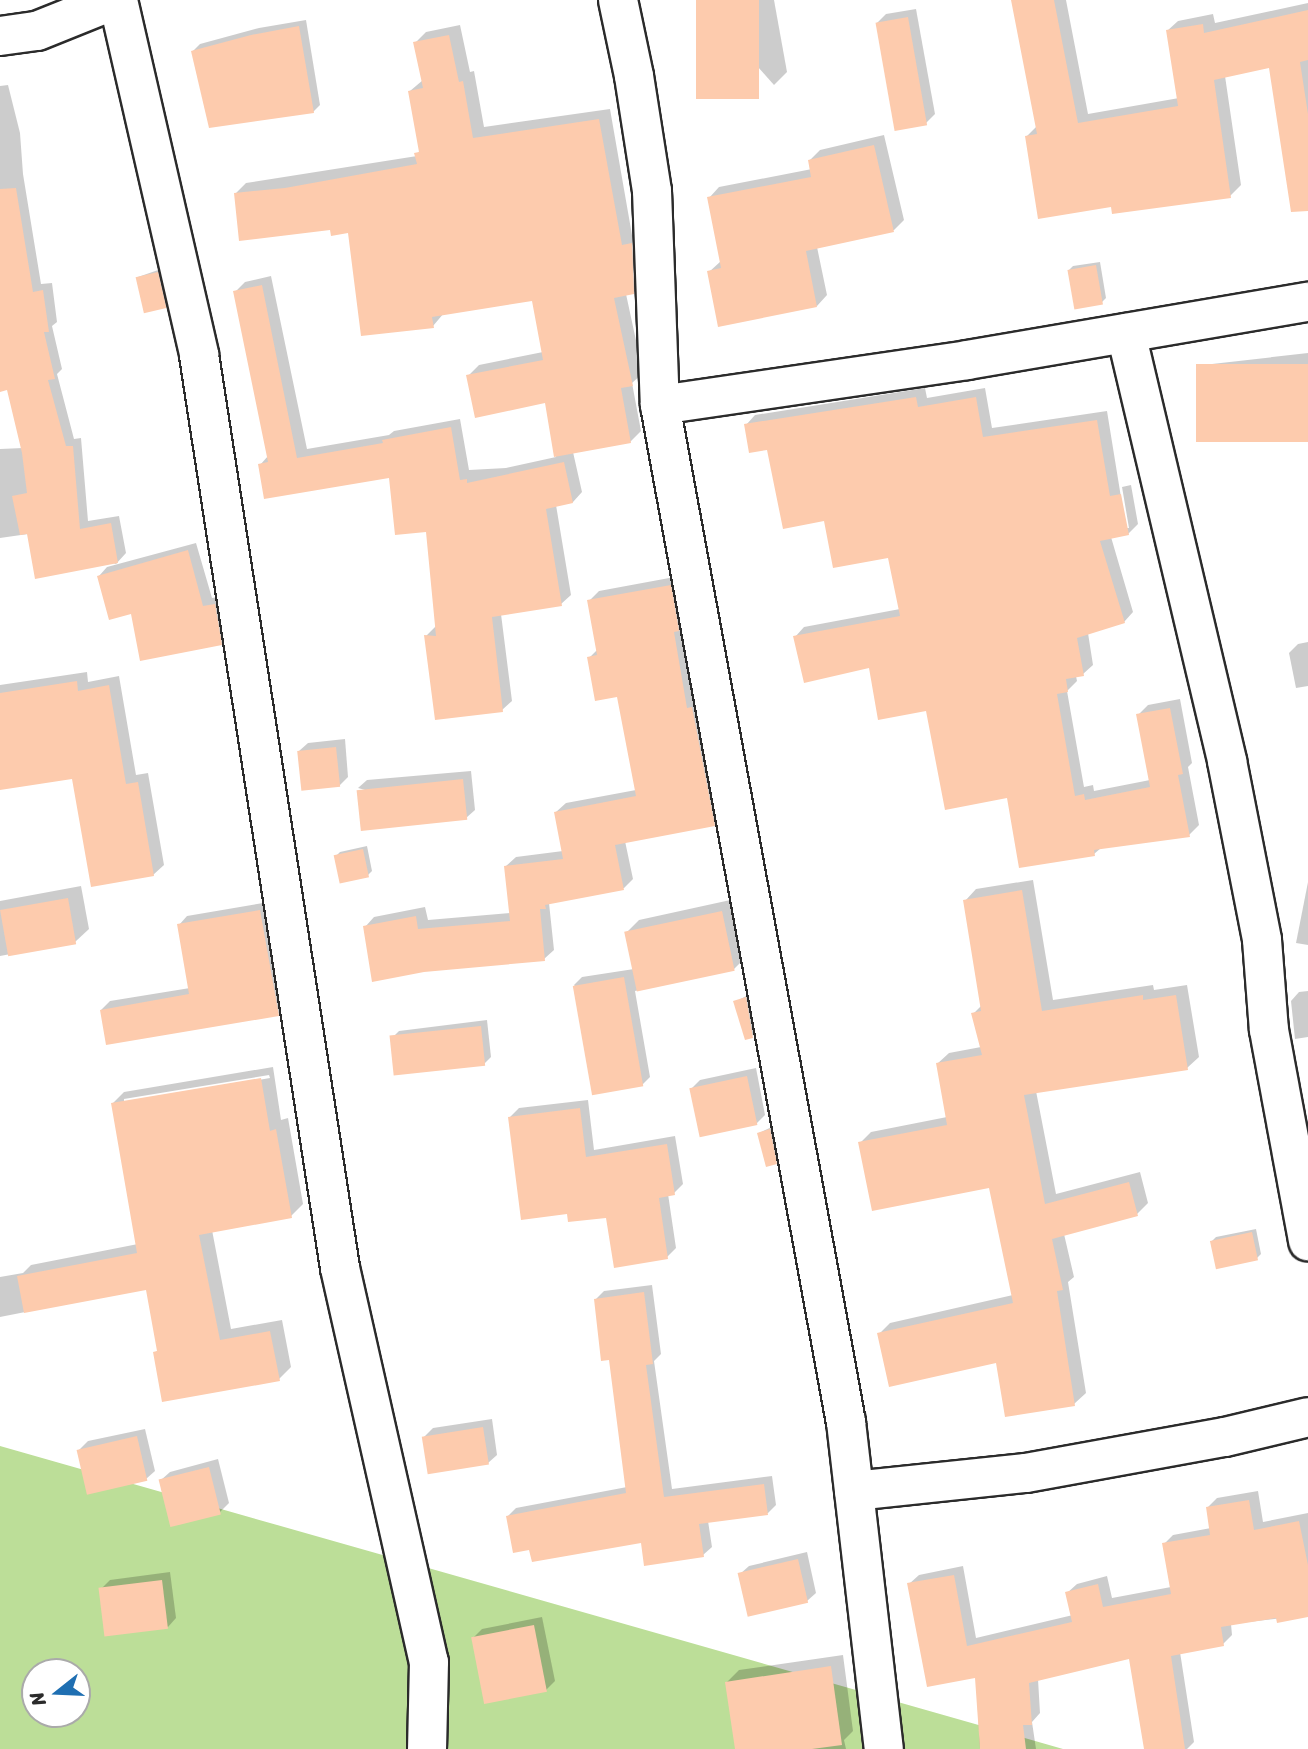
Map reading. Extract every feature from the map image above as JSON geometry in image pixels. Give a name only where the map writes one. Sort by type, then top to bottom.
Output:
[{"type":"street","points":[[0,36],[37,31],[116,0],[199,355],[340,1268],[429,1662],[426,1749]]},
{"type":"street","points":[[618,0],[634,76],[652,191],[660,405],[841,1394],[884,1749]]},
{"type":"street","points":[[660,405],[940,364],[1308,302]]},
{"type":"street","points":[[1126,333],[1227,761],[1262,940],[1269,1030],[1308,1241]]},
{"type":"street","points":[[854,1492],[1027,1473],[1225,1437],[1308,1417]]},
{"type":"green space","points":[[0,1446],[1063,1749],[0,1749]]},
{"type":"building","points":[[696,0],[759,0],[759,99],[696,99]]},
{"type":"building","points":[[1011,0],[1054,0],[1078,123],[1178,106],[1166,30],[1203,24],[1204,33],[1308,10],[1308,60],[1300,62],[1308,114],[1308,211],[1291,212],[1269,68],[1214,80],[1231,198],[1112,214],[1111,207],[1038,219],[1025,136],[1037,134]]},
{"type":"building","points":[[908,17],[927,125],[895,131],[876,23]]},
{"type":"building","points":[[299,26],[314,113],[209,128],[191,51]]},
{"type":"building","points":[[449,35],[459,82],[463,81],[473,138],[599,119],[622,245],[632,243],[634,294],[614,298],[633,386],[621,388],[631,443],[554,457],[545,403],[475,418],[466,375],[543,360],[532,301],[432,317],[434,328],[361,336],[348,233],[331,236],[330,230],[239,241],[234,193],[285,188],[417,164],[414,153],[419,152],[408,91],[423,88],[413,42]]},
{"type":"building","points":[[874,145],[894,232],[806,251],[817,307],[718,327],[707,271],[721,268],[707,197],[811,177],[808,160]]},
{"type":"building","points":[[16,188],[33,292],[43,290],[49,332],[44,332],[55,379],[48,380],[66,446],[73,446],[80,529],[111,523],[118,563],[35,579],[27,534],[20,535],[12,496],[27,493],[22,453],[7,390],[0,392],[0,189]]},
{"type":"building","points":[[1096,265],[1103,304],[1074,309],[1067,270]]},
{"type":"building","points":[[158,272],[166,308],[144,313],[136,277]]},
{"type":"building","points":[[262,285],[297,458],[383,443],[382,440],[451,427],[460,480],[467,479],[467,483],[564,462],[573,503],[546,509],[562,606],[492,617],[503,712],[435,720],[424,635],[436,636],[426,532],[395,535],[389,478],[264,499],[258,464],[268,462],[233,291]]},
{"type":"building","points":[[1196,364],[1308,364],[1308,442],[1196,442]]},
{"type":"building","points":[[916,397],[918,407],[976,397],[983,437],[1097,420],[1110,496],[1121,494],[1129,535],[1100,541],[1125,623],[1077,638],[1084,676],[1066,679],[1068,692],[1057,694],[1075,796],[1084,794],[1085,800],[1150,787],[1136,714],[1170,708],[1183,774],[1178,775],[1190,837],[1094,850],[1095,856],[1019,868],[1007,798],[945,810],[926,711],[878,720],[869,668],[804,683],[793,636],[900,616],[888,558],[833,568],[824,521],[783,529],[767,450],[749,453],[744,424]]},
{"type":"building","points":[[188,550],[203,606],[215,604],[222,645],[140,661],[131,614],[109,620],[97,576]]},
{"type":"building","points":[[671,585],[679,631],[674,632],[687,708],[692,707],[715,826],[615,845],[624,890],[545,905],[546,909],[540,909],[545,961],[424,972],[372,982],[363,926],[416,916],[418,929],[510,921],[504,866],[563,859],[554,812],[636,796],[617,697],[595,701],[587,657],[597,655],[587,600]]},
{"type":"building","points":[[77,681],[78,691],[109,685],[126,784],[138,782],[154,876],[91,887],[72,779],[0,790],[0,693]]},
{"type":"building","points":[[336,747],[340,787],[301,791],[297,751]]},
{"type":"building","points":[[463,779],[467,820],[361,831],[357,790]]},
{"type":"building","points":[[363,849],[369,877],[340,884],[334,855]]},
{"type":"building","points":[[1022,890],[1042,1011],[1143,995],[1143,1000],[1176,995],[1188,1070],[1024,1095],[1045,1204],[1129,1182],[1138,1216],[1052,1239],[1063,1290],[1057,1291],[1075,1406],[1005,1417],[996,1363],[889,1387],[877,1333],[1013,1303],[989,1188],[872,1211],[858,1142],[947,1125],[936,1063],[982,1055],[971,1013],[981,1011],[963,900]]},
{"type":"building","points":[[68,898],[76,944],[8,956],[0,910]]},
{"type":"building","points":[[260,910],[279,1016],[106,1045],[100,1010],[189,994],[177,924]]},
{"type":"building","points":[[722,911],[735,971],[637,991],[624,932]]},
{"type":"building","points":[[624,977],[643,1086],[592,1095],[573,986]]},
{"type":"building","points":[[746,997],[753,1038],[745,1040],[733,1001]]},
{"type":"building","points":[[481,1026],[485,1066],[394,1075],[390,1036]]},
{"type":"building","points":[[747,1076],[757,1125],[700,1137],[689,1088]]},
{"type":"building","points":[[261,1078],[270,1131],[276,1129],[292,1218],[199,1235],[220,1340],[270,1331],[280,1381],[162,1402],[153,1352],[157,1351],[146,1290],[24,1313],[17,1276],[137,1253],[111,1103]]},
{"type":"building","points":[[580,1108],[586,1157],[667,1144],[675,1195],[659,1198],[668,1259],[614,1268],[606,1218],[568,1222],[567,1214],[521,1220],[508,1117]]},
{"type":"building","points":[[770,1129],[777,1164],[766,1167],[757,1133]]},
{"type":"building","points":[[1252,1232],[1258,1260],[1216,1269],[1210,1241]]},
{"type":"building","points":[[644,1292],[653,1364],[646,1365],[664,1497],[764,1484],[768,1515],[699,1524],[704,1557],[644,1566],[641,1543],[532,1562],[529,1550],[513,1553],[506,1516],[626,1493],[609,1360],[601,1361],[594,1299]]},
{"type":"building","points":[[483,1427],[489,1465],[428,1474],[422,1437]]},
{"type":"building","points":[[137,1436],[147,1481],[87,1495],[77,1450]]},
{"type":"building","points":[[209,1467],[221,1515],[170,1527],[159,1480]]},
{"type":"building","points":[[1249,1500],[1254,1530],[1299,1521],[1308,1565],[1308,1617],[1277,1623],[1276,1618],[1221,1627],[1224,1646],[1171,1656],[1185,1749],[1144,1749],[1129,1659],[1029,1683],[1032,1725],[1023,1725],[1026,1749],[980,1749],[975,1678],[927,1687],[907,1583],[954,1575],[967,1646],[1072,1622],[1065,1592],[1098,1584],[1103,1607],[1171,1594],[1162,1543],[1210,1535],[1206,1507]]},
{"type":"building","points":[[798,1559],[808,1603],[748,1617],[738,1573]]},
{"type":"building","points":[[162,1580],[168,1629],[104,1636],[98,1588]]},
{"type":"building","points":[[534,1625],[547,1692],[484,1704],[471,1637]]},
{"type":"building","points":[[831,1666],[842,1745],[812,1749],[735,1749],[725,1682]]}]
